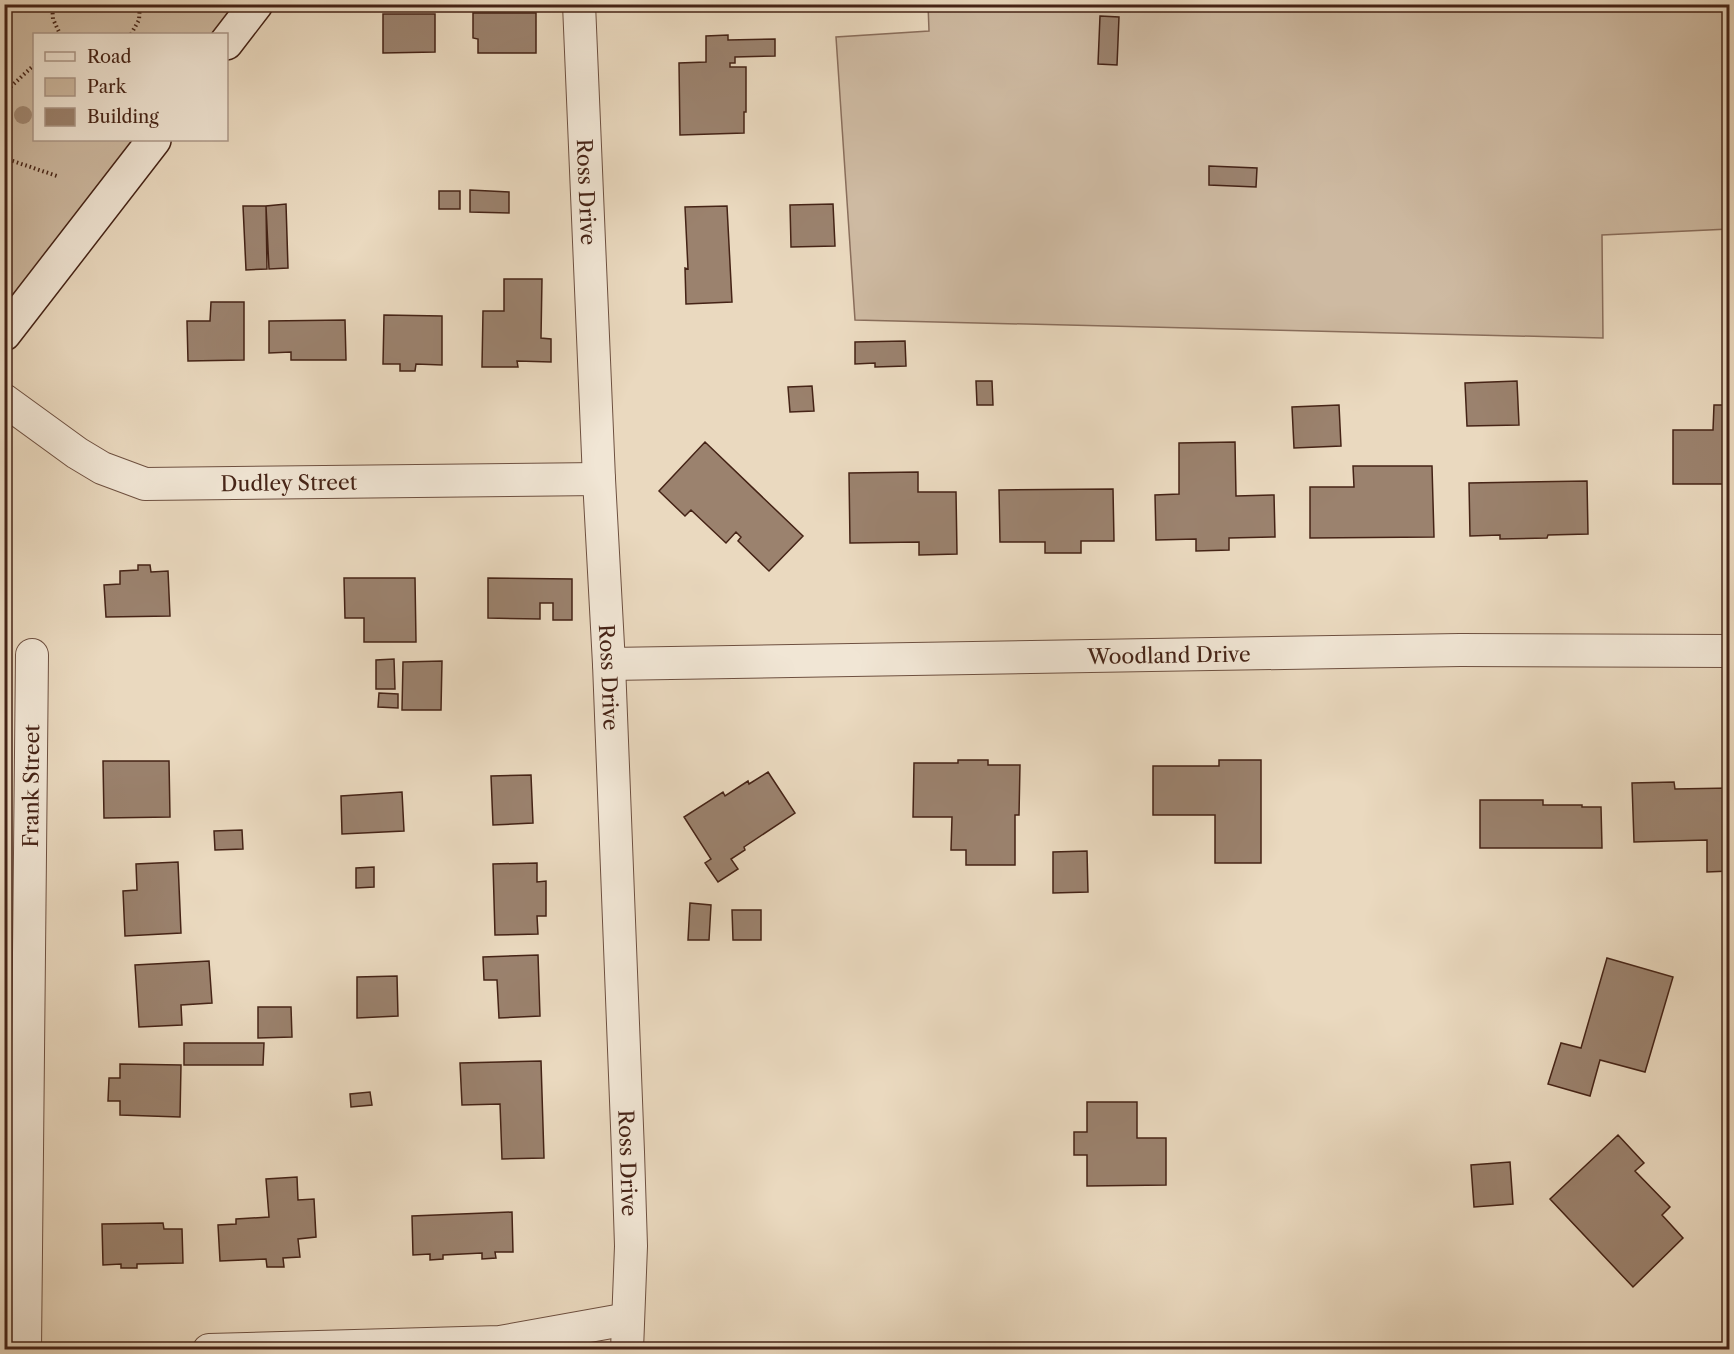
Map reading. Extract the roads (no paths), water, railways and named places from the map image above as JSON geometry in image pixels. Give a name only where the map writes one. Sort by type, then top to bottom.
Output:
[{"type":"street","points":[[228,40],[255,4]]},
{"type":"street","name":"Ross Drive","points":[[579,4],[598,479],[609,664],[631,1246],[627,1350]]},
{"type":"street","points":[[4,334],[153,141]]},
{"type":"street","name":"Dudley Street","points":[[4,400],[77,453],[102,468],[145,484],[598,479]]},
{"type":"street","name":"Woodland Drive","points":[[609,664],[1460,650],[1730,651]]},
{"type":"street","name":"Frank Street","points":[[25,1350],[32,655]]},
{"type":"street","points":[[209,1350],[500,1342],[628,1319]]}]
